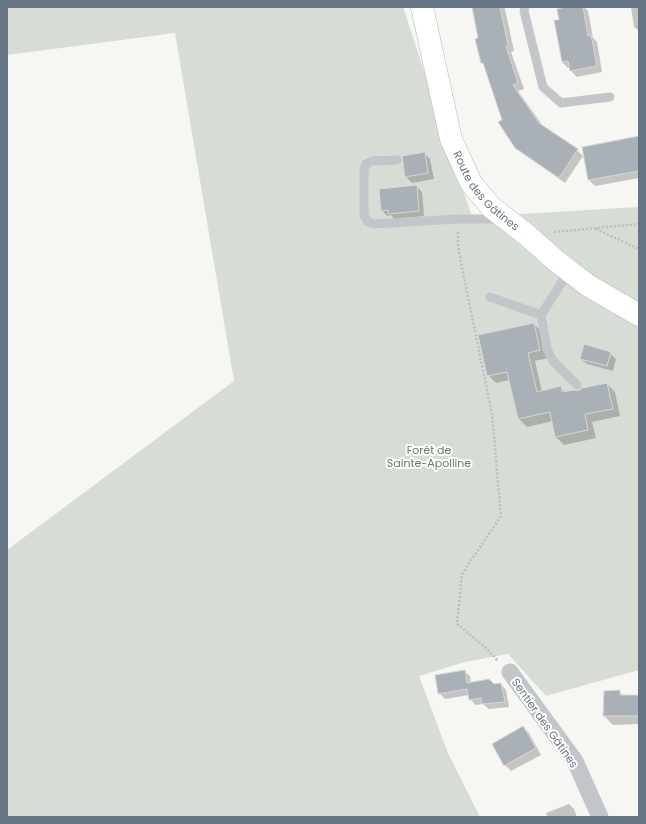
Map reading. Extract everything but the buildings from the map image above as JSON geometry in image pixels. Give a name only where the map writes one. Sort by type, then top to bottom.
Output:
[{"type":"street","name":"Route des Gâtines","points":[[422,7],[451,139],[470,182],[491,207],[569,271],[589,286],[639,315]]},
{"type":"street","name":"Sentier des Gâtines","points":[[510,672],[575,762],[600,817]]},
{"type":"lane","points":[[525,7],[524,11],[543,87],[561,103],[610,97]]},
{"type":"lane","points":[[397,160],[372,161],[366,164],[364,170],[364,215],[367,220],[374,224],[458,219],[506,219]]},
{"type":"lane","points":[[569,271],[541,315],[547,349],[553,360],[577,385]]},
{"type":"lane","points":[[490,297],[541,315]]},
{"type":"path","points":[[458,219],[458,245],[461,263],[492,414],[501,516],[462,574],[457,624],[484,646],[510,672]]},
{"type":"path","points":[[527,235],[639,224]]},
{"type":"path","points":[[595,228],[639,249]]},
{"type":"green space","name":"Forêt de Sainte-Apolline","points":[[7,7],[403,7],[472,217],[639,207],[639,670],[546,696],[508,654],[465,662],[419,676],[448,753],[480,817],[7,817],[7,550],[234,381],[175,33],[7,55]]}]
